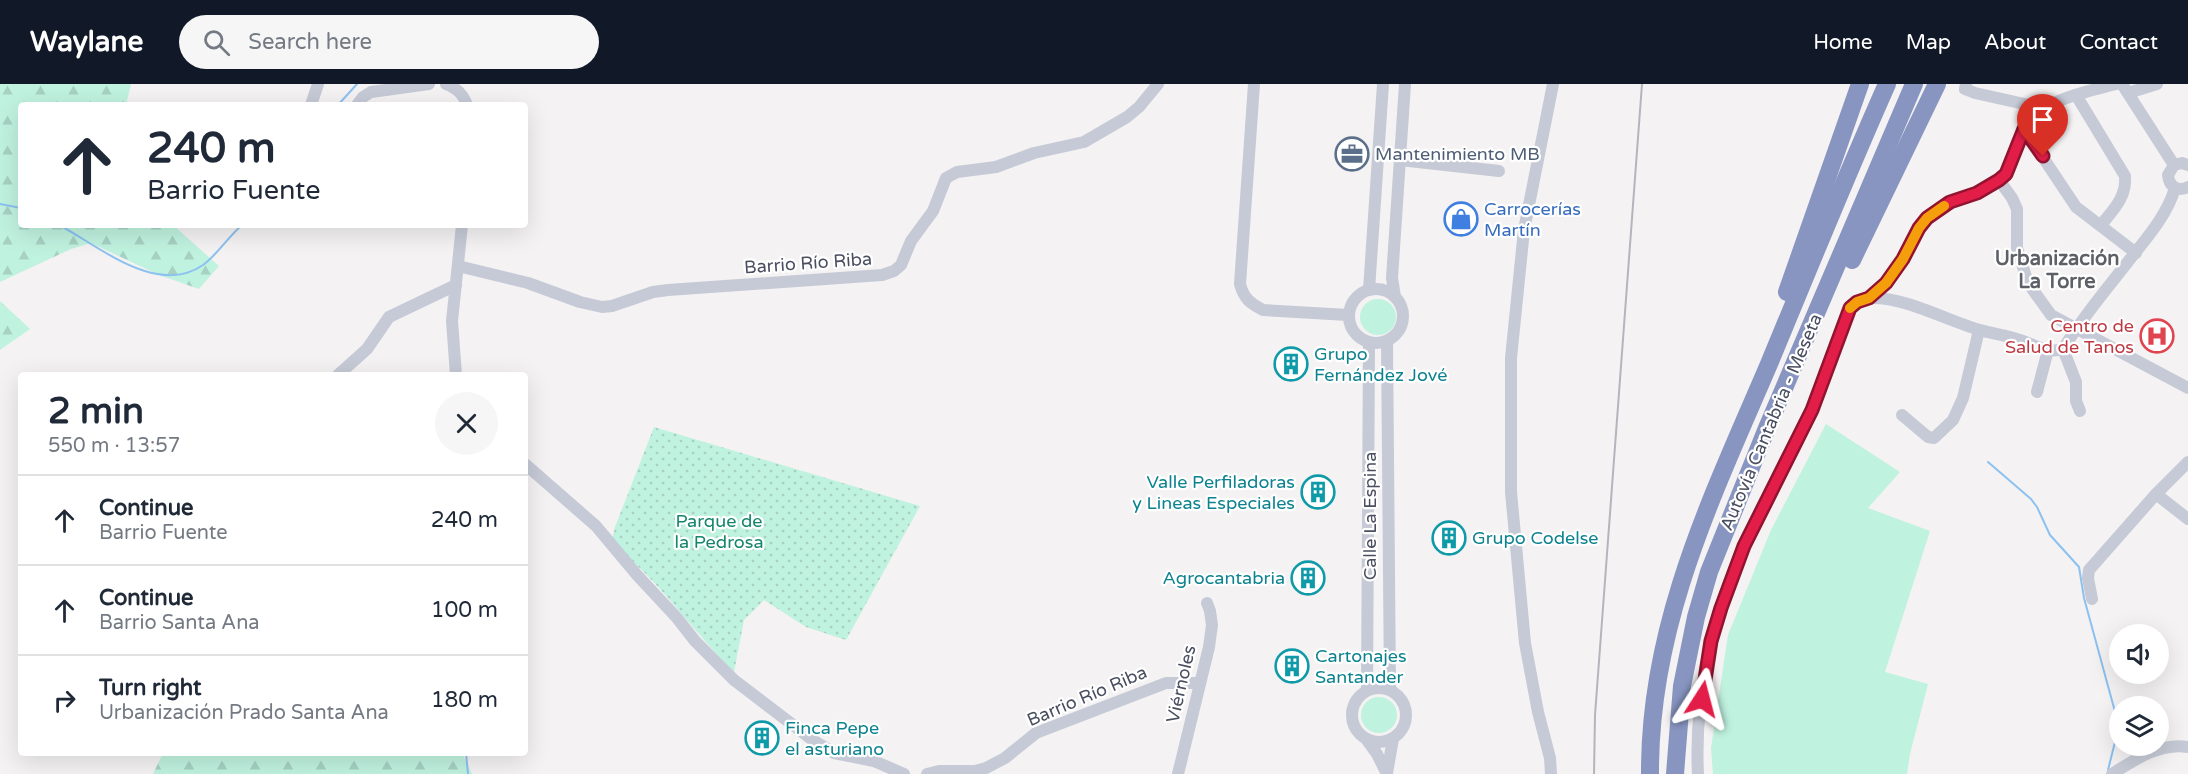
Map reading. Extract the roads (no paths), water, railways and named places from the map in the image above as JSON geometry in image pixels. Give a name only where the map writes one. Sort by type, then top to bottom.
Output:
[{"type":"highway","points":[[1681,579],[1683,560],[1693,532],[1770,340],[1860,84]]},
{"type":"highway","name":"Autovía Cantabria - Meseta","points":[[1650,774],[1653,719],[1659,674],[1681,579],[1724,470],[1887,84]]},
{"type":"highway","name":"Autovía Cantabria - Meseta","points":[[1675,774],[1682,686],[1696,617],[1717,552],[1914,84]]},
{"type":"highway","points":[[1753,464],[1782,410],[1937,84]]},
{"type":"street","points":[[311,102],[318,84]]},
{"type":"street","points":[[359,102],[371,92],[429,84]]},
{"type":"street","points":[[446,84],[456,88],[466,102]]},
{"type":"street","name":"Barrio Río Riba","points":[[458,267],[528,283],[580,302],[602,307],[612,306],[653,292],[668,290],[882,275],[894,271],[901,265],[911,241],[933,211],[946,178],[957,172],[996,167],[1034,153],[1084,142],[1127,117],[1139,107],[1158,84]]},
{"type":"street","points":[[1254,84],[1240,284],[1244,297],[1263,310],[1348,315]]},
{"type":"street","points":[[1369,290],[1383,84]]},
{"type":"street","points":[[1395,297],[1392,278],[1405,84]]},
{"type":"street","points":[[1551,774],[1550,758],[1538,712],[1525,643],[1511,514],[1511,358],[1524,230],[1553,84]]},
{"type":"street","points":[[1966,84],[1965,89],[1975,93],[2038,106],[2042,111]]},
{"type":"street","points":[[1698,774],[1702,699],[1711,641],[1721,608],[1744,546],[1812,410],[1850,308],[1857,302],[1869,298],[1886,283],[1927,218],[1950,202],[1977,193],[1999,180],[2011,166],[2024,129],[2034,117],[2091,87],[2116,84]]},
{"type":"street","points":[[2157,84],[2125,88],[2174,165]]},
{"type":"street","points":[[2076,94],[2125,177],[2123,196],[2101,225]]},
{"type":"street","points":[[2024,129],[2076,207],[2136,253]]},
{"type":"street","points":[[1400,160],[1499,171]]},
{"type":"street","points":[[1869,298],[1890,300],[1921,309],[1979,330],[2020,340],[2054,352],[2063,349],[2076,328],[2136,253],[2182,188],[2168,179],[2169,171],[2174,165],[2182,163],[2188,165]]},
{"type":"street","points":[[1999,180],[2017,209],[2017,248],[2028,283],[2051,315],[2188,388]]},
{"type":"street","points":[[456,372],[452,321],[462,228]]},
{"type":"street","points":[[341,372],[367,349],[389,317],[456,285]]},
{"type":"street","points":[[1369,290],[1383,290],[1400,303],[1403,319],[1398,333],[1387,342],[1369,343],[1354,333],[1348,315],[1355,299],[1369,290]]},
{"type":"street","points":[[1902,416],[1928,437],[1934,438],[1953,420],[1963,398],[1979,330]]},
{"type":"street","name":"Calle La Espina","points":[[1387,342],[1390,689],[1403,701],[1406,709],[1404,726],[1393,739],[1387,774]]},
{"type":"street","name":"Calle La Espina","points":[[1369,343],[1367,690],[1355,702],[1352,719],[1360,735],[1377,753],[1387,774]]},
{"type":"street","points":[[2063,349],[2076,382],[2076,401],[2080,411]]},
{"type":"street","points":[[2037,392],[2048,350]]},
{"type":"street","points":[[2092,599],[2088,578],[2089,570],[2156,494],[2188,462]]},
{"type":"street","points":[[528,467],[596,526],[695,641],[734,680],[814,741],[834,753],[874,761],[904,774]]},
{"type":"street","points":[[2156,494],[2188,519]]},
{"type":"street","name":"Viérnoles","points":[[1178,774],[1209,647],[1212,625],[1210,610],[1206,603]]},
{"type":"street","name":"Barrio Río Riba","points":[[927,774],[939,771],[975,771],[986,768],[1005,758],[1036,734],[1062,723],[1166,683],[1199,683]]},
{"type":"street","points":[[1367,690],[1390,689]]},
{"type":"street","points":[[1367,740],[1376,742],[1393,739]]},
{"type":"street","points":[[2112,774],[2146,754],[2172,746],[2188,747]]},
{"type":"waterway","points":[[341,102],[357,84]]},
{"type":"waterway","points":[[0,204],[18,207]]},
{"type":"waterway","points":[[64,228],[129,265],[148,272],[167,275],[185,273],[203,265],[239,228]]},
{"type":"waterway","points":[[1988,462],[2031,499],[2050,535],[2079,567],[2084,598],[2117,719],[2117,734],[2108,770]]},
{"type":"waterway","points":[[466,756],[468,774]]},
{"type":"railway","points":[[1594,774],[1595,715],[1642,84]]},
{"type":"place","name":"Mantenimiento MB","points":[[1352,154]]},
{"type":"place","name":"Carrocerías Martín","points":[[1461,219]]},
{"type":"place","name":"Centro de Salud de Tanos","points":[[2157,336]]},
{"type":"place","name":"Grupo Fernández Jové","points":[[1291,364]]},
{"type":"place","name":"Valle Perfiladoras y Lineas Especiales","points":[[1318,492]]},
{"type":"place","name":"Grupo Codelse","points":[[1449,538]]},
{"type":"place","name":"Agrocantabria","points":[[1308,578]]},
{"type":"place","name":"Cartonajes Santander","points":[[1292,666]]},
{"type":"place","name":"Finca Pepe el asturiano","points":[[762,738]]},
{"type":"district","name":"Urbanización La Torre","points":[[2057,270]]},
{"type":"park label","name":"Parque de la Pedrosa","points":[[719,531]]}]
